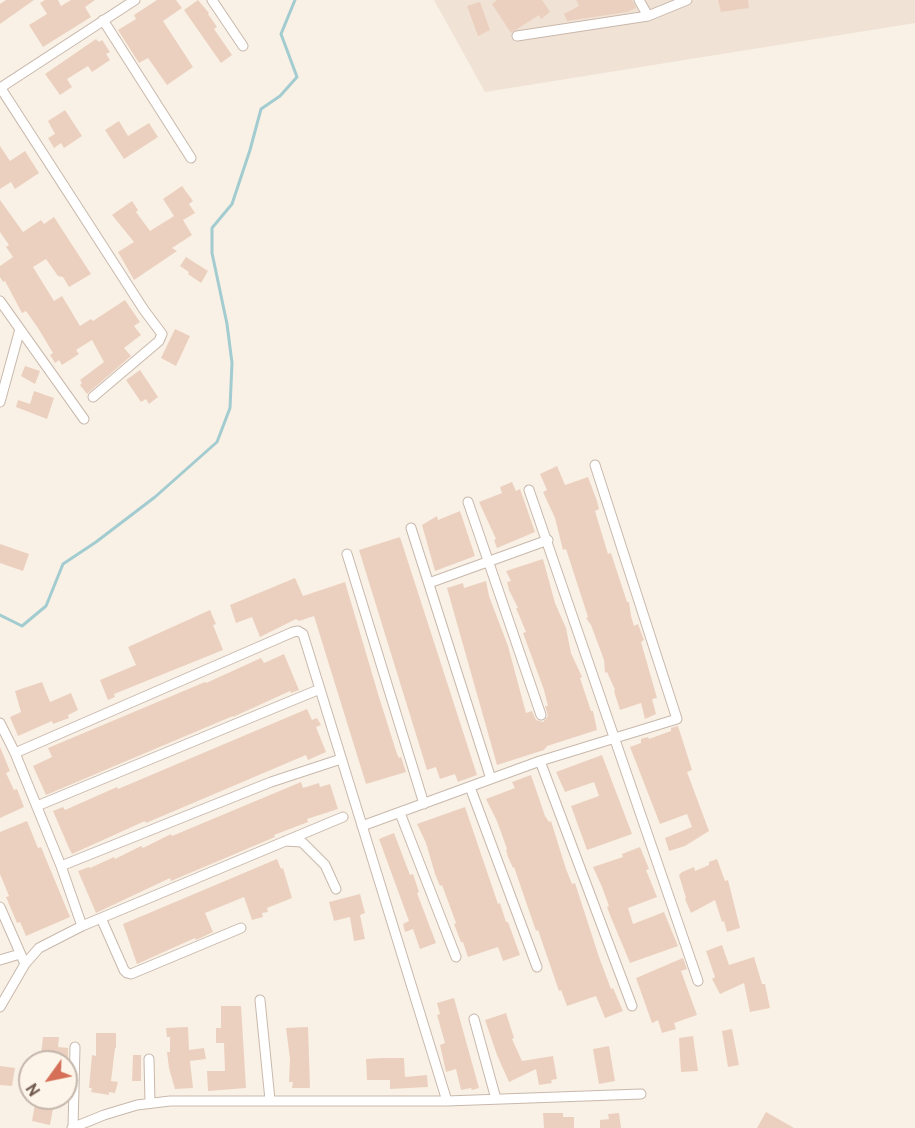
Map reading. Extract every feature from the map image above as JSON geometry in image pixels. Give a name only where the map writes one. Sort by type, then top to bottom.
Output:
[{"type":"street","points":[[93,397],[159,341],[162,334],[144,310],[0,87],[135,0]]},
{"type":"street","points":[[212,0],[243,46]]},
{"type":"street","points":[[639,0],[648,16]]},
{"type":"street","points":[[517,36],[648,16],[687,0]]},
{"type":"street","points":[[103,20],[191,158]]},
{"type":"street","points":[[0,301],[84,419]]},
{"type":"street","points":[[0,402],[20,329]]},
{"type":"street","points":[[362,826],[540,761],[676,719],[595,465]]},
{"type":"street","points":[[530,490],[698,981]]},
{"type":"street","points":[[468,502],[541,715]]},
{"type":"street","points":[[411,528],[490,779]]},
{"type":"street","points":[[429,583],[548,540]]},
{"type":"street","points":[[347,554],[424,804]]},
{"type":"street","points":[[15,753],[293,632],[298,631],[303,634],[447,1101]]},
{"type":"street","points":[[37,806],[320,689]]},
{"type":"street","points":[[0,723],[37,806],[82,926]]},
{"type":"street","points":[[61,866],[271,782],[341,759]]},
{"type":"street","points":[[540,761],[632,1006]]},
{"type":"street","points":[[470,787],[537,967]]},
{"type":"street","points":[[400,813],[456,957]]},
{"type":"street","points":[[0,1007],[25,964],[39,948],[82,926],[343,817]]},
{"type":"street","points":[[282,841],[302,842],[325,865],[336,889]]},
{"type":"street","points":[[0,907],[25,964]]},
{"type":"street","points":[[102,918],[124,970],[131,974],[241,928]]},
{"type":"street","points":[[0,960],[20,954]]},
{"type":"street","points":[[260,1000],[270,1100]]},
{"type":"street","points":[[474,1019],[496,1099]]},
{"type":"street","points":[[75,1047],[72,1128],[104,1115],[150,1103],[170,1101],[447,1101],[641,1094]]},
{"type":"street","points":[[149,1059],[150,1103]]},
{"type":"shaded area","points":[[434,0],[915,0],[915,23],[485,92]]},
{"type":"building","points":[[6,0],[34,0],[0,24],[0,4]]},
{"type":"building","points":[[45,0],[58,0],[61,6],[71,0],[95,0],[85,7],[91,17],[43,47],[29,25],[47,14],[40,3]]},
{"type":"building","points":[[157,0],[176,0],[182,8],[163,21],[193,67],[167,85],[148,58],[139,63],[118,30],[136,19],[134,15]]},
{"type":"building","points":[[198,0],[209,13],[217,27],[214,29],[232,55],[221,63],[184,10]]},
{"type":"building","points":[[497,0],[542,0],[550,12],[541,19],[539,15],[511,33],[492,4]]},
{"type":"building","points":[[576,0],[632,0],[636,8],[627,12],[567,21],[564,14],[579,6]]},
{"type":"building","points":[[718,0],[748,0],[749,8],[721,12]]},
{"type":"building","points":[[480,2],[490,30],[478,36],[467,6]]},
{"type":"building","points":[[96,39],[99,42],[102,40],[110,52],[106,54],[110,60],[92,72],[88,66],[67,79],[72,87],[60,95],[45,74]]},
{"type":"building","points":[[65,110],[82,136],[64,148],[61,143],[54,148],[48,138],[55,134],[48,121]]},
{"type":"building","points":[[119,121],[128,136],[149,123],[158,137],[124,159],[105,130]]},
{"type":"building","points":[[0,146],[10,161],[25,151],[39,173],[15,189],[11,182],[0,189]]},
{"type":"building","points":[[182,186],[193,201],[189,204],[195,213],[183,220],[192,235],[172,248],[177,251],[134,280],[118,252],[134,242],[112,215],[132,201],[138,210],[136,212],[150,231],[174,216],[163,199]]},
{"type":"building","points":[[0,200],[23,232],[41,220],[44,224],[54,217],[91,274],[69,287],[46,259],[33,267],[54,301],[62,296],[80,326],[91,319],[93,321],[125,300],[140,322],[134,326],[141,335],[124,348],[131,356],[87,394],[80,385],[82,383],[80,380],[104,362],[92,340],[76,350],[79,354],[62,365],[59,360],[55,363],[50,355],[53,353],[38,328],[26,311],[22,313],[5,281],[3,282],[0,277],[0,266],[13,257],[6,247],[9,245],[0,232]]},
{"type":"building","points":[[186,257],[208,271],[201,283],[180,266]]},
{"type":"building","points":[[175,329],[190,336],[176,366],[161,358]]},
{"type":"building","points":[[25,366],[40,371],[35,384],[21,376]]},
{"type":"building","points":[[140,370],[158,397],[149,404],[146,399],[141,402],[126,380]]},
{"type":"building","points":[[34,391],[54,398],[47,419],[16,407],[18,400],[30,404]]},
{"type":"building","points":[[557,466],[565,485],[588,477],[597,501],[599,509],[595,511],[608,554],[611,553],[627,602],[629,602],[634,626],[638,624],[644,640],[641,642],[657,698],[652,699],[656,714],[645,719],[641,703],[620,710],[615,690],[607,672],[605,673],[604,660],[591,625],[586,618],[588,617],[566,549],[563,550],[555,518],[543,492],[547,490],[540,474]]},
{"type":"building","points":[[512,482],[516,491],[520,489],[535,532],[497,548],[494,540],[496,539],[479,502],[502,493],[500,487]]},
{"type":"building","points":[[460,511],[475,556],[435,571],[422,525],[437,516],[438,520]]},
{"type":"building","points":[[400,537],[477,775],[458,782],[455,774],[440,779],[436,767],[427,770],[359,550]]},
{"type":"building","points":[[0,544],[29,554],[23,571],[0,563]]},
{"type":"building","points":[[543,559],[555,603],[566,628],[571,653],[582,677],[580,678],[591,711],[593,711],[597,730],[497,765],[447,588],[463,583],[464,588],[486,581],[489,596],[508,646],[526,713],[532,711],[536,720],[543,722],[548,716],[545,706],[548,706],[523,633],[526,632],[516,608],[518,608],[509,590],[507,582],[511,581],[506,571]]},
{"type":"building","points":[[295,578],[303,596],[345,582],[397,754],[399,758],[401,757],[406,772],[366,784],[314,616],[299,621],[296,619],[260,637],[252,617],[236,623],[230,605]]},
{"type":"building","points":[[210,610],[223,650],[114,694],[115,697],[108,700],[100,680],[136,665],[128,647]]},
{"type":"building","points":[[284,654],[299,690],[291,693],[290,691],[46,795],[33,766],[52,757],[48,748],[261,658],[264,663]]},
{"type":"building","points":[[42,682],[50,702],[71,693],[78,710],[68,715],[69,718],[53,724],[52,721],[18,736],[10,717],[21,712],[15,691]]},
{"type":"building","points":[[307,709],[312,720],[317,718],[321,725],[316,727],[326,752],[308,760],[306,755],[146,823],[145,821],[72,854],[53,811],[63,807],[65,810],[117,787],[118,789]]},
{"type":"building","points":[[678,726],[692,770],[687,772],[709,831],[685,846],[669,851],[665,838],[692,827],[687,814],[660,824],[630,747],[641,743],[641,739],[648,737],[649,739]]},
{"type":"building","points":[[0,747],[10,771],[6,773],[14,790],[17,789],[24,807],[0,818]]},
{"type":"building","points":[[602,755],[632,834],[587,850],[571,806],[599,796],[594,782],[565,792],[556,772]]},
{"type":"building","points":[[531,775],[545,816],[549,822],[551,821],[572,884],[575,883],[611,989],[613,988],[623,1011],[605,1018],[596,996],[567,1006],[561,990],[559,991],[538,930],[536,931],[514,867],[508,857],[497,821],[486,799],[515,788],[512,782]]},
{"type":"building","points":[[301,782],[303,788],[319,783],[320,787],[330,784],[338,809],[307,819],[308,822],[274,835],[275,837],[171,881],[170,878],[96,913],[78,871],[114,857],[115,859],[141,846],[143,848],[171,834],[172,836]]},
{"type":"building","points":[[465,807],[498,904],[500,903],[520,955],[503,961],[498,947],[468,957],[417,824]]},
{"type":"building","points":[[27,821],[38,848],[41,847],[70,917],[26,936],[20,922],[17,923],[6,897],[9,896],[0,874],[0,832]]},
{"type":"building","points":[[394,833],[410,875],[413,874],[419,892],[417,893],[436,943],[420,949],[413,929],[405,932],[403,924],[409,921],[379,839]]},
{"type":"building","points":[[640,847],[657,897],[628,908],[633,924],[664,912],[678,946],[630,963],[593,867],[623,857],[622,854]]},
{"type":"building","points":[[277,859],[281,869],[283,868],[292,898],[267,908],[268,912],[262,913],[263,917],[252,920],[244,897],[205,913],[213,932],[137,964],[123,924]]},
{"type":"building","points":[[717,859],[725,881],[728,880],[740,928],[727,932],[715,900],[691,913],[679,875],[694,867],[695,871]]},
{"type":"building","points":[[360,894],[365,913],[360,915],[365,939],[354,941],[350,917],[334,921],[329,902]]},
{"type":"building","points":[[722,945],[729,965],[754,957],[762,984],[765,984],[770,1008],[750,1012],[744,983],[720,994],[712,979],[715,977],[706,951]]},
{"type":"building","points":[[683,958],[687,969],[681,971],[697,1015],[674,1023],[676,1029],[662,1033],[658,1020],[652,1023],[636,978]]},
{"type":"building","points":[[454,998],[479,1088],[472,1090],[471,1088],[461,1090],[456,1069],[446,1072],[440,1045],[445,1043],[437,1015],[440,1014],[437,1003]]},
{"type":"building","points":[[221,1006],[241,1006],[246,1088],[208,1091],[207,1071],[225,1071],[224,1043],[216,1043],[216,1028],[221,1028]]},
{"type":"building","points":[[506,1013],[514,1038],[512,1039],[522,1061],[553,1056],[557,1079],[551,1080],[552,1083],[539,1085],[536,1069],[509,1082],[485,1020]]},
{"type":"building","points":[[188,1027],[189,1050],[204,1048],[206,1059],[190,1061],[193,1088],[175,1089],[169,1068],[167,1052],[170,1052],[170,1037],[167,1037],[166,1028]]},
{"type":"building","points":[[308,1027],[310,1088],[292,1088],[293,1082],[289,1082],[290,1059],[286,1028]]},
{"type":"building","points":[[732,1029],[739,1065],[728,1067],[722,1031]]},
{"type":"building","points":[[96,1033],[116,1033],[111,1081],[118,1082],[115,1093],[109,1092],[109,1095],[91,1092],[92,1088],[89,1088],[92,1055],[96,1056]]},
{"type":"building","points":[[693,1036],[698,1071],[681,1072],[679,1038]]},
{"type":"building","points":[[43,1037],[59,1037],[58,1047],[68,1048],[68,1050],[41,1050]]},
{"type":"building","points":[[609,1046],[615,1081],[599,1084],[593,1049]]},
{"type":"building","points":[[133,1055],[141,1055],[141,1081],[132,1081]]},
{"type":"building","points":[[404,1058],[405,1077],[427,1075],[428,1087],[390,1089],[390,1080],[367,1080],[366,1059]]},
{"type":"building","points":[[0,1066],[15,1068],[12,1086],[0,1085]]},
{"type":"building","points":[[34,1110],[53,1110],[50,1125],[32,1121]]},
{"type":"building","points":[[766,1112],[794,1128],[757,1128]]},
{"type":"building","points":[[543,1113],[563,1113],[563,1117],[574,1117],[574,1128],[544,1128]]},
{"type":"building","points":[[619,1113],[621,1128],[600,1128],[600,1120],[609,1119],[608,1114]]},
{"type":"waterway","points":[[0,615],[22,626],[46,606],[63,564],[155,497],[217,442],[230,408],[232,363],[227,324],[212,253],[212,228],[232,204],[261,109],[280,96],[297,77],[281,34],[295,0]]}]
